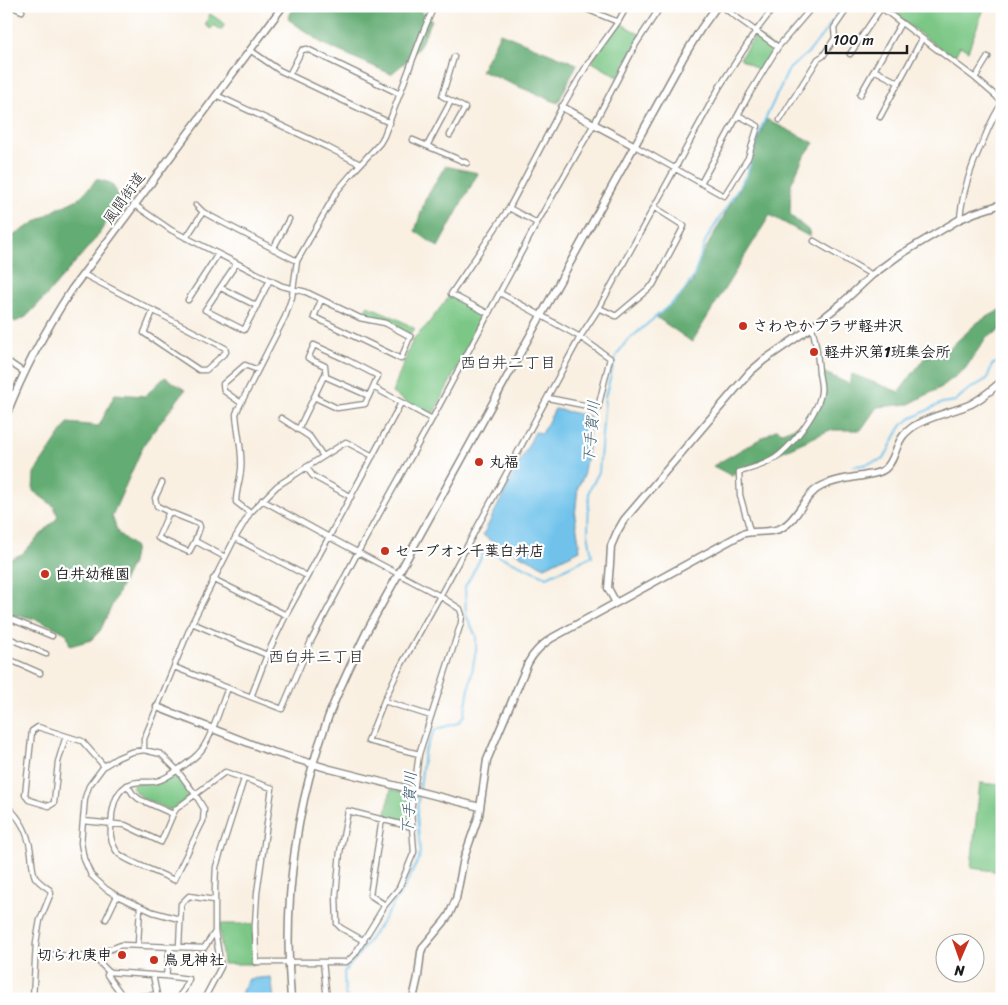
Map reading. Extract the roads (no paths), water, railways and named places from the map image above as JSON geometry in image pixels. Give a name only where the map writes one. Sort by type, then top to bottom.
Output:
[{"type":"street","points":[[11,6],[22,11]]},
{"type":"street","name":"風間街道","points":[[6,416],[14,395],[45,332],[72,289],[283,6]]},
{"type":"street","points":[[250,513],[236,502],[242,464],[236,414],[292,298],[296,261],[332,198],[380,143],[390,122],[434,6]]},
{"type":"street","points":[[579,6],[618,22]]},
{"type":"street","points":[[489,314],[451,294],[509,208],[562,107],[589,62],[628,6]]},
{"type":"street","points":[[174,667],[282,709],[311,641],[358,552],[537,223],[594,124],[636,44],[661,6]]},
{"type":"street","points":[[291,999],[289,910],[297,831],[312,764],[339,690],[367,631],[683,58],[717,6]]},
{"type":"street","points":[[721,6],[778,47]]},
{"type":"street","points":[[419,754],[368,742],[398,671],[580,337],[598,308],[720,86],[775,6]]},
{"type":"street","points":[[700,183],[778,47],[813,6]]},
{"type":"street","points":[[780,120],[818,58],[823,56],[835,38],[834,28],[849,6]]},
{"type":"street","points":[[850,54],[880,7],[975,78],[1002,103],[973,163],[966,184],[960,219]]},
{"type":"street","points":[[860,95],[901,23]]},
{"type":"street","points":[[880,117],[922,39]]},
{"type":"street","points":[[250,50],[279,70],[390,122]]},
{"type":"street","points":[[289,75],[302,50],[307,50],[400,94]]},
{"type":"street","points":[[450,135],[464,108],[442,96],[454,57]]},
{"type":"street","points":[[975,78],[988,57]]},
{"type":"street","points":[[874,70],[899,83]]},
{"type":"street","points":[[216,95],[360,164]]},
{"type":"street","points":[[427,146],[451,101]]},
{"type":"street","points":[[562,107],[724,196],[748,158],[758,126],[738,115]]},
{"type":"street","points":[[413,140],[467,163]]},
{"type":"street","points":[[616,603],[608,588],[612,546],[617,532],[624,520],[750,372],[812,327],[898,256],[960,219],[1002,204]]},
{"type":"street","points":[[135,205],[171,230],[236,264],[282,286],[306,292],[360,318],[385,323],[411,337],[401,359],[314,317],[321,300]]},
{"type":"street","points":[[196,206],[235,230],[296,261]]},
{"type":"street","points":[[598,308],[616,316],[653,285],[684,226],[654,207]]},
{"type":"street","points":[[509,208],[537,223]]},
{"type":"street","points":[[186,238],[203,212]]},
{"type":"street","points":[[273,249],[289,219]]},
{"type":"street","points":[[814,241],[872,276]]},
{"type":"street","points":[[188,300],[218,254]]},
{"type":"street","points":[[236,264],[205,310],[244,330],[270,280]]},
{"type":"street","points":[[83,274],[225,348],[226,352],[206,370],[198,370],[144,333],[153,311]]},
{"type":"street","points":[[221,288],[256,306]]},
{"type":"street","points":[[500,293],[580,337],[610,358],[598,408],[548,398]]},
{"type":"street","points":[[750,531],[740,494],[739,472],[755,468],[779,454],[803,428],[821,394],[817,348],[812,327]]},
{"type":"street","points":[[314,397],[337,408],[365,404],[378,376],[314,345],[308,358],[325,366],[326,377]]},
{"type":"street","points":[[6,360],[25,373]]},
{"type":"street","points":[[241,403],[224,391],[223,384],[245,365],[258,370]]},
{"type":"street","points":[[298,430],[324,376],[326,377]]},
{"type":"street","points":[[326,377],[369,396]]},
{"type":"street","points":[[413,999],[423,947],[444,922],[454,906],[464,858],[480,807],[487,760],[532,656],[544,643],[738,536],[750,531],[772,531],[784,527],[819,487],[832,482],[882,471],[891,462],[901,439],[908,430],[930,418],[979,400],[1002,381]]},
{"type":"street","points":[[373,387],[432,419]]},
{"type":"street","points":[[6,390],[14,395]]},
{"type":"street","points":[[252,697],[267,655],[286,615],[401,403]]},
{"type":"street","points":[[281,418],[310,437],[323,456]]},
{"type":"street","points":[[144,750],[144,739],[192,623],[234,538],[250,513],[277,486],[346,442],[373,456]]},
{"type":"street","points":[[306,467],[313,476],[351,496]]},
{"type":"street","points":[[162,482],[155,498],[156,506],[199,524],[200,527],[195,541],[189,552],[158,538],[169,512]]},
{"type":"street","points":[[83,821],[125,825],[161,842],[173,814],[180,805],[225,772],[272,788],[257,893],[255,925],[256,962],[346,962],[364,941],[386,904],[399,888],[414,852],[411,812],[418,791],[419,754],[461,623],[462,615],[460,609],[440,596],[329,538],[262,500]]},
{"type":"street","points":[[234,538],[307,576]]},
{"type":"street","points":[[195,541],[225,556]]},
{"type":"street","points":[[213,580],[286,615]]},
{"type":"street","points":[[6,617],[52,636]]},
{"type":"street","points":[[192,623],[267,655]]},
{"type":"street","points":[[6,637],[46,654]]},
{"type":"street","points":[[6,658],[40,672]]},
{"type":"street","points":[[180,918],[153,912],[117,896],[106,889],[92,875],[82,852],[81,844],[85,798],[89,786],[104,766],[117,758],[131,752],[144,750],[161,754],[177,770],[204,809],[203,820],[174,880],[128,859],[119,854],[114,847],[111,838],[111,823],[116,798],[127,785],[135,782],[155,782],[164,779],[177,770],[194,759],[207,742],[228,688]]},
{"type":"street","points":[[384,701],[431,716]]},
{"type":"street","points":[[157,707],[269,751],[312,764],[480,807]]},
{"type":"street","points":[[66,736],[58,762],[54,803],[49,806],[29,800],[25,795],[32,731],[38,727],[82,741],[104,766]]},
{"type":"street","points":[[204,999],[221,967],[215,931],[216,867],[244,779]]},
{"type":"street","points":[[127,785],[139,799],[173,814]]},
{"type":"street","points":[[6,805],[16,814],[23,825],[36,879],[50,890],[51,893],[40,920],[36,943],[33,999]]},
{"type":"street","points":[[364,941],[337,924],[336,895],[340,852],[348,811],[412,826]]},
{"type":"street","points":[[382,819],[370,895],[386,904]]},
{"type":"street","points":[[106,919],[117,896]]},
{"type":"street","points":[[179,947],[181,904],[189,896],[214,900]]},
{"type":"street","points":[[138,945],[140,906]]},
{"type":"street","points":[[94,957],[98,953],[120,945],[204,948],[215,931]]},
{"type":"street","points":[[166,976],[170,947]]},
{"type":"street","points":[[36,954],[94,957],[109,972],[108,975],[124,998],[158,997],[153,975]]},
{"type":"street","points":[[323,962],[327,999]]},
{"type":"street","points":[[109,972],[189,979],[177,999]]},
{"type":"water","points":[[555,409],[590,416],[588,448],[583,477],[578,487],[575,516],[580,550],[545,567],[491,541],[483,535],[535,432],[542,433]]},
{"type":"water","points":[[271,977],[274,999],[242,999],[242,991],[249,979]]},
{"type":"waterway","name":"下手賀川","points":[[420,789],[424,752],[434,732],[437,729],[458,723],[464,716],[476,650],[476,636],[466,615],[465,587],[484,552],[490,552],[547,577],[592,556],[588,533],[589,491],[599,472],[605,397],[616,356],[625,343],[680,296],[693,278],[706,240],[747,174],[761,128],[789,69],[810,51],[835,18],[841,6]]},
{"type":"waterway","points":[[854,466],[884,459],[902,425],[942,403],[955,401],[968,390],[987,379],[992,365],[1002,360]]},
{"type":"waterway","name":"下手賀川","points":[[348,999],[345,994],[344,972],[382,922],[404,888],[419,859],[417,814],[419,794]]},
{"type":"place","name":"さわやかプラザ軽井沢","points":[[743,326]]},
{"type":"place","name":"軽井沢第1班集会所","points":[[814,352]]},
{"type":"place","name":"丸福","points":[[479,462]]},
{"type":"place","name":"セーブオン千葉白井店","points":[[385,551]]},
{"type":"place","name":"白井幼稚園","points":[[45,574]]},
{"type":"place","name":"切られ庚申","points":[[122,955]]},
{"type":"place","name":"鳥見神社","points":[[154,960]]},
{"type":"district","name":"西白井二丁目","points":[[508,362]]},
{"type":"district","name":"西白井三丁目","points":[[316,656]]}]
